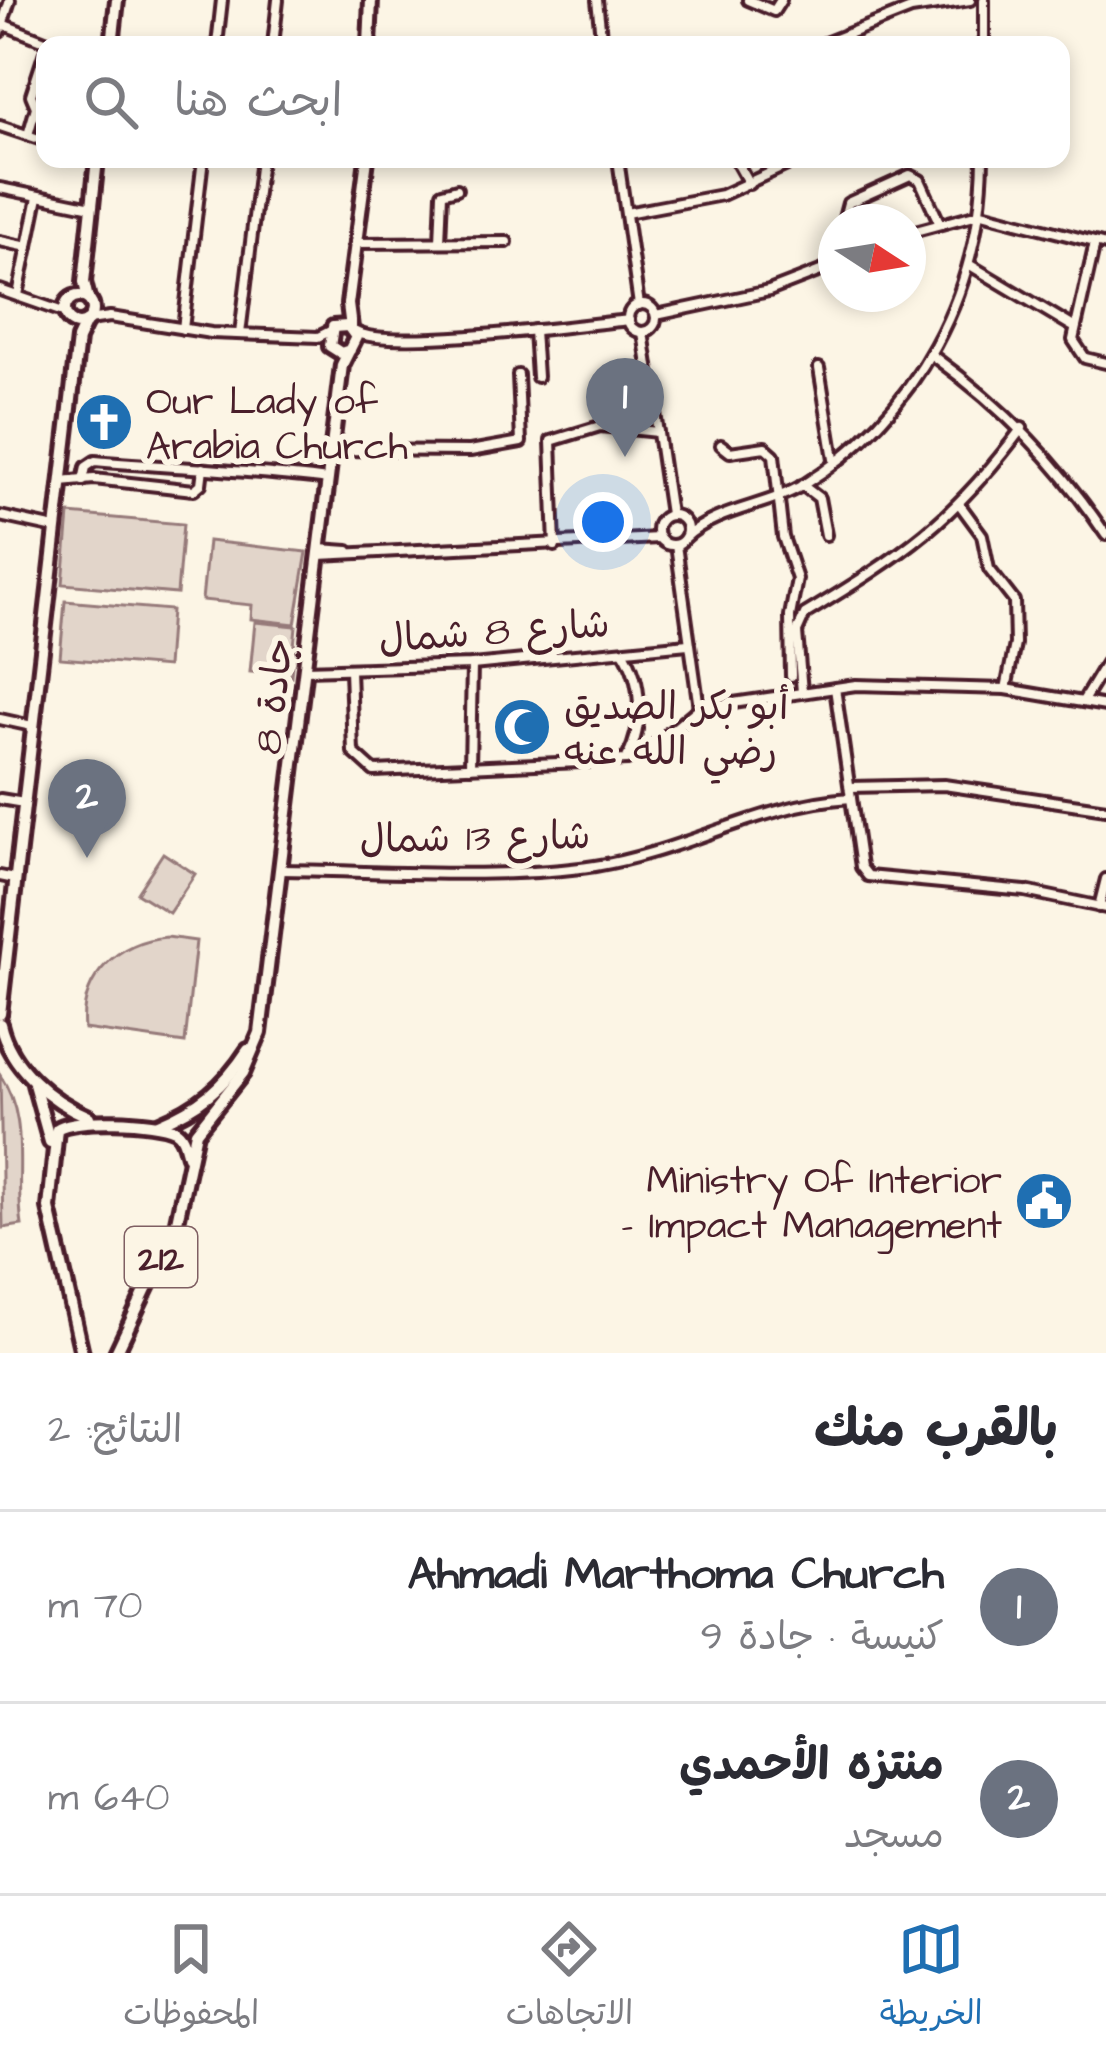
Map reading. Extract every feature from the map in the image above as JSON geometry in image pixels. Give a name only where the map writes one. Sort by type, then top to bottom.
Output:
[{"type":"main road","points":[[113,36],[117,0]]},
{"type":"main road","points":[[369,36],[370,0]]},
{"type":"main road","points":[[0,1014],[78,339],[70,308],[84,281],[96,168]]},
{"type":"main road","points":[[342,349],[352,328],[348,304],[362,168]]},
{"type":"main road","points":[[78,339],[88,321],[90,301],[84,281]]},
{"type":"main road","points":[[70,308],[90,301]]},
{"type":"main road","points":[[332,329],[348,304]]},
{"type":"main road","points":[[70,308],[88,321]]},
{"type":"main road","points":[[332,329],[352,328]]},
{"type":"main road","points":[[332,329],[342,349]]},
{"type":"main road","name":"جادة 8","points":[[188,1156],[205,1118],[243,1072],[260,1033],[342,349]]},
{"type":"main road","points":[[0,1024],[4,1049],[32,1078],[67,1108],[98,1121]]},
{"type":"main road","name":"جادة 8","points":[[153,1126],[198,1106],[220,1088],[260,1033]]},
{"type":"main road","points":[[32,1078],[51,1151]]},
{"type":"main road","points":[[51,1151],[62,1125],[98,1121],[178,1132],[188,1156]]},
{"type":"main road","name":"212","points":[[51,1151],[49,1208],[82,1353]]},
{"type":"main road","name":"212","points":[[116,1353],[178,1220],[188,1156]]},
{"type":"street","points":[[10,0],[1,28],[36,41]]},
{"type":"street","points":[[218,36],[222,0]]},
{"type":"street","points":[[274,36],[278,0]]},
{"type":"street","points":[[597,0],[601,36]]},
{"type":"street","points":[[748,0],[774,11],[781,0]]},
{"type":"street","points":[[843,36],[911,9],[970,0]]},
{"type":"street","points":[[984,0],[984,36]]},
{"type":"street","points":[[28,135],[36,107],[31,95],[36,80]]},
{"type":"street","points":[[0,126],[36,138]]},
{"type":"street","points":[[183,329],[202,168]]},
{"type":"street","points":[[240,334],[260,168]]},
{"type":"street","points":[[619,168],[639,305],[629,320]]},
{"type":"street","points":[[740,168],[749,184]]},
{"type":"street","points":[[626,214],[722,195],[780,168]]},
{"type":"street","points":[[319,552],[555,546],[633,536],[680,541],[712,522],[802,485],[869,432],[933,356],[970,265],[982,214],[982,168]]},
{"type":"street","points":[[848,204],[910,175],[920,180],[939,223]]},
{"type":"street","points":[[0,188],[92,207]]},
{"type":"street","points":[[440,242],[442,193],[457,190]]},
{"type":"street","points":[[18,296],[38,197]]},
{"type":"street","points":[[926,227],[982,214],[1101,244],[1072,326],[1077,350],[1085,358],[1106,363]]},
{"type":"street","points":[[0,241],[28,247]]},
{"type":"street","points":[[355,243],[507,242]]},
{"type":"street","points":[[970,265],[1072,326]]},
{"type":"street","points":[[639,305],[656,315],[769,291],[818,272]]},
{"type":"street","points":[[0,290],[70,308]]},
{"type":"street","points":[[90,301],[110,316]]},
{"type":"street","points":[[643,332],[654,326],[656,315]]},
{"type":"street","points":[[88,321],[110,316],[183,329],[318,337],[342,349],[365,337],[533,330],[629,320],[643,332],[670,514]]},
{"type":"street","points":[[352,328],[365,337]]},
{"type":"street","points":[[318,337],[332,329]]},
{"type":"street","points":[[533,330],[537,377]]},
{"type":"street","points":[[933,356],[1022,428],[1069,478],[1106,536]]},
{"type":"street","points":[[819,368],[834,460]]},
{"type":"street","points":[[331,450],[470,451],[521,442],[518,375]]},
{"type":"street","points":[[621,429],[624,406],[653,400]]},
{"type":"street","points":[[555,546],[551,441],[600,426],[658,432]]},
{"type":"street","points":[[802,692],[797,632],[805,614],[899,557],[960,505],[1022,428]]},
{"type":"street","points":[[721,445],[730,452],[770,448],[797,579],[790,616],[791,676]]},
{"type":"street","points":[[83,481],[86,466],[95,461],[328,480]]},
{"type":"street","points":[[61,482],[194,490],[203,469]]},
{"type":"street","points":[[802,485],[819,498],[826,535]]},
{"type":"street","points":[[960,505],[982,535],[989,569],[1014,602],[1015,644],[1006,689]]},
{"type":"street","points":[[670,514],[685,521],[712,522]]},
{"type":"street","points":[[633,536],[670,514]]},
{"type":"street","points":[[0,516],[55,528]]},
{"type":"street","points":[[685,521],[680,541],[688,644],[699,708]]},
{"type":"street","points":[[658,523],[658,538]]},
{"type":"street","name":"شارع 8 شمال","points":[[305,670],[472,665],[688,644]]},
{"type":"street","points":[[623,651],[638,694],[635,743],[627,760]]},
{"type":"street","points":[[1083,701],[1106,663]]},
{"type":"street","points":[[470,767],[472,665]]},
{"type":"street","points":[[350,670],[351,740],[361,764],[374,771],[627,760],[645,753],[699,708],[835,688],[910,684],[1006,689],[1106,706]]},
{"type":"street","points":[[835,688],[861,867],[868,876],[1025,891],[1103,908],[1106,879]]},
{"type":"street","points":[[0,719],[32,726]]},
{"type":"street","name":"شارع 13 شمال","points":[[283,866],[594,867],[700,839],[783,806],[851,792],[944,785],[1106,809]]},
{"type":"street","points":[[0,799],[23,803]]},
{"type":"street","points":[[0,876],[15,879]]},
{"type":"shaded area","points":[[69,514],[183,524],[177,594],[63,584]]},
{"type":"shaded area","points":[[208,541],[307,552],[295,624],[251,619],[252,605],[202,600]]},
{"type":"shaded area","points":[[65,601],[171,610],[167,667],[60,658]]},
{"type":"shaded area","points":[[255,622],[296,626],[291,676],[250,672]]},
{"type":"shaded area","points":[[163,853],[195,874],[169,913],[137,893]]},
{"type":"shaded area","points":[[167,937],[196,941],[185,1043],[84,1029],[88,993],[105,965],[133,946]]},
{"type":"shaded area","points":[[0,1075],[10,1093],[18,1129],[22,1225],[3,1228]]},
{"type":"place","name":"Our Lady of Arabia Church","points":[[104,422]]},
{"type":"place","name":"Ahmadi Marthoma Church","points":[[625,457]]},
{"type":"place","name":"أبو بكر الصديق رضي الله عنه","points":[[522,727]]},
{"type":"place","name":"منتزه الأحمدي","points":[[87,858]]},
{"type":"place","name":"Ministry Of Interior - Impact Management","points":[[1044,1201]]}]
